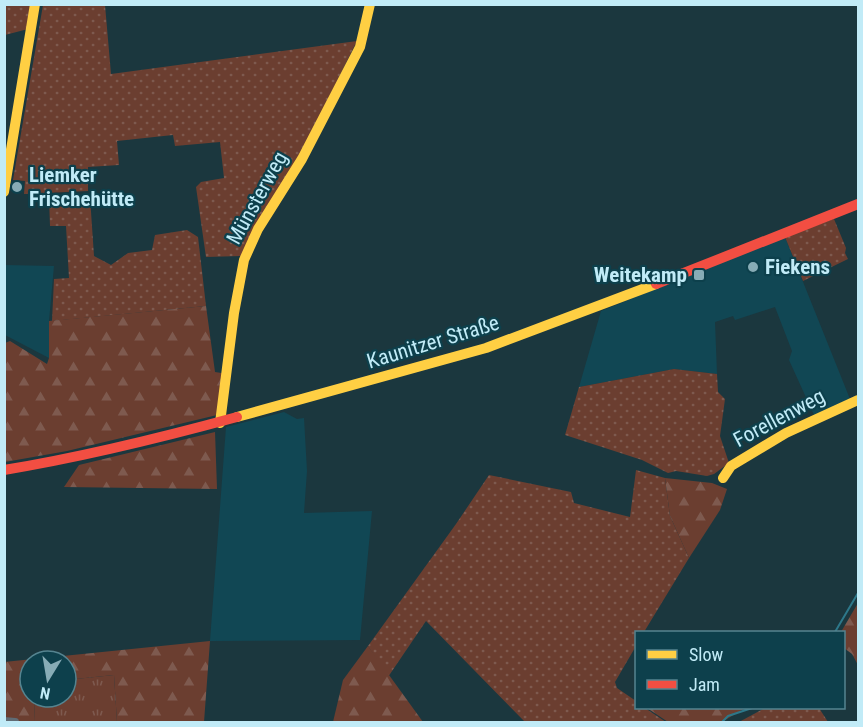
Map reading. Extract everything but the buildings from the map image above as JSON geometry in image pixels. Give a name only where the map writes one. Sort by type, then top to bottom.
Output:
[{"type":"street","points":[[4,192],[35,4]]},
{"type":"street","name":"Münsterweg","points":[[220,423],[234,313],[244,260],[258,229],[302,159],[360,47],[370,4]]},
{"type":"street","name":"Kaunitzer Straße","points":[[4,470],[67,460],[220,423],[486,348],[593,309],[858,204]]},
{"type":"street","name":"Forellenweg","points":[[723,478],[731,466],[786,433],[816,417],[858,400]]},
{"type":"street","points":[[4,721],[15,723]]},
{"type":"shaded area","points":[[785,237],[850,399],[814,415],[789,360],[792,351],[775,307],[735,320],[733,316],[715,322],[717,374],[674,369],[579,387],[601,311]]},
{"type":"shaded area","points":[[4,265],[54,266],[49,321],[49,358],[5,335]]},
{"type":"shaded area","points":[[284,412],[297,419],[304,418],[307,471],[304,513],[372,511],[360,640],[210,641],[226,427]]},
{"type":"green space","points":[[5,5],[32,5],[28,29],[5,35]]},
{"type":"green space","points":[[43,5],[105,5],[111,74],[357,41],[299,157],[241,256],[206,257],[196,187],[201,182],[224,178],[220,142],[175,146],[173,135],[117,141],[119,165],[88,167],[88,191],[24,194],[25,181],[13,180]]},
{"type":"green space","points":[[90,197],[94,256],[111,265],[128,253],[152,250],[155,235],[187,230],[198,237],[206,306],[52,321],[54,279],[69,278],[66,226],[50,226],[49,198]]},
{"type":"green space","points":[[834,219],[848,259],[803,281],[785,237]]},
{"type":"green space","points":[[206,306],[215,372],[228,374],[217,415],[67,451],[5,462],[5,343],[10,341],[47,364],[49,321]]},
{"type":"green space","points":[[674,369],[717,374],[718,392],[725,399],[720,436],[729,463],[714,474],[707,476],[676,471],[668,473],[642,460],[565,435],[579,387]]},
{"type":"green space","points":[[215,432],[217,489],[64,487],[79,465]]},
{"type":"green space","points":[[636,470],[665,478],[670,516],[689,558],[645,631],[635,631],[635,648],[615,682],[617,688],[635,700],[635,709],[646,709],[666,722],[525,722],[426,621],[388,677],[368,646],[489,475],[571,492],[574,503],[630,517]]},
{"type":"green space","points":[[665,478],[712,483],[727,489],[720,510],[689,558],[670,516]]},
{"type":"green space","points":[[858,603],[858,665],[852,654],[845,649],[845,631],[842,631]]},
{"type":"green space","points":[[210,641],[204,722],[117,722],[114,675],[78,679],[78,654]]},
{"type":"green space","points":[[368,646],[423,722],[333,722],[343,680]]},
{"type":"green space","points":[[18,661],[18,709],[34,709],[35,722],[5,722],[4,662]]},
{"type":"green space","points":[[114,675],[117,722],[35,722],[34,709],[78,709],[78,679]]},
{"type":"green space","points":[[648,709],[743,709],[722,722],[668,722]]},
{"type":"green space","points":[[763,709],[820,709],[828,722],[739,722]]},
{"type":"waterway","points":[[836,631],[858,593]]},
{"type":"waterway","points":[[722,722],[728,716],[749,709]]},
{"type":"traffic: slow","points":[[4,192],[35,4]]},
{"type":"traffic: slow","points":[[220,423],[234,313],[244,260],[258,229],[302,159],[360,47],[370,4]]},
{"type":"traffic: slow","points":[[237,417],[486,348],[656,284]]},
{"type":"traffic: slow","points":[[723,478],[731,466],[786,433],[858,400]]},
{"type":"traffic: jam","points":[[656,284],[858,204]]},
{"type":"traffic: jam","points":[[4,470],[121,446],[237,417]]},
{"type":"place","name":"Liemker Frischehütte","points":[[17,187]]},
{"type":"place","name":"Fiekens","points":[[753,267]]},
{"type":"place","name":"Weitekamp","points":[[699,275]]}]
